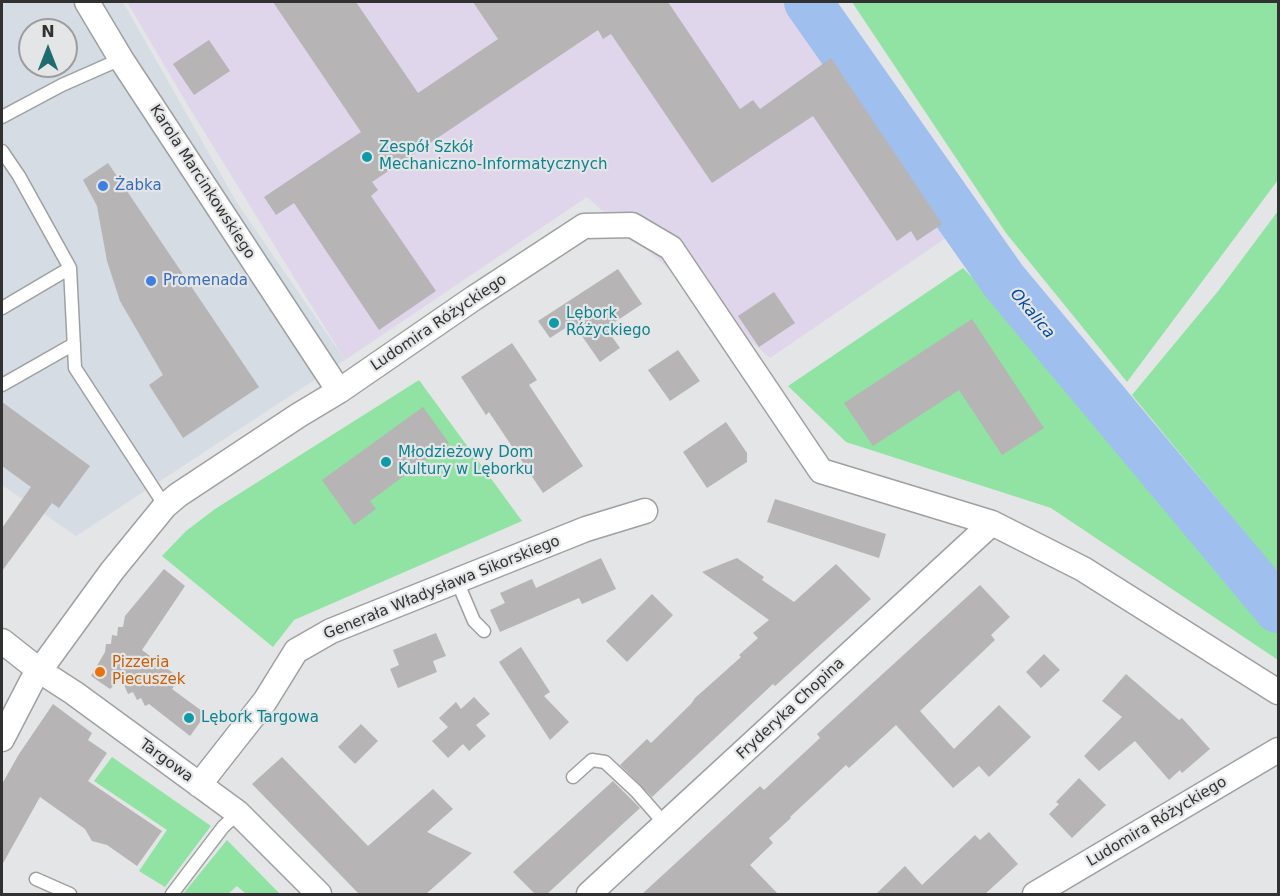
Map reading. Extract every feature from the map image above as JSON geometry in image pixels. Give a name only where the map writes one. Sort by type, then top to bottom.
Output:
[{"type":"street","name":"Karola Marcinkowskiego","points":[[87,2],[121,59],[339,391]]},
{"type":"street","name":"Ludomira Różyckiego","points":[[2,739],[17,707],[40,671],[112,571],[165,506],[584,226],[632,225],[671,248],[821,471],[992,523]]},
{"type":"street","name":"Generała Władysława Sikorskiego","points":[[199,785],[265,701],[296,651],[331,631],[586,529],[645,511]]},
{"type":"street","points":[[992,523],[1083,568],[1278,692]]},
{"type":"street","name":"Fryderyka Chopina","points":[[589,894],[992,523]]},
{"type":"street","name":"Targowa","points":[[2,640],[40,671],[74,693],[238,813],[319,894]]},
{"type":"street","name":"Ludomira Różyckiego","points":[[1035,894],[1278,750]]},
{"type":"lane","points":[[2,117],[62,85],[121,59]]},
{"type":"lane","points":[[2,151],[19,176],[70,268],[75,368],[165,506]]},
{"type":"lane","points":[[2,308],[70,268]]},
{"type":"lane","points":[[2,385],[74,344]]},
{"type":"lane","points":[[457,581],[474,621],[484,631]]},
{"type":"lane","points":[[573,777],[592,760],[605,762],[666,824]]},
{"type":"lane","points":[[172,894],[223,827],[238,813]]},
{"type":"lane","points":[[36,879],[70,894]]},
{"type":"shaded area","points":[[2,2],[123,2],[237,203],[345,360],[76,536],[2,485]]},
{"type":"shaded area","points":[[127,2],[793,2],[962,227],[770,358],[587,197],[345,360]]},
{"type":"green space","points":[[852,2],[1278,2],[1278,180],[1127,382],[1006,233]]},
{"type":"green space","points":[[1278,211],[1278,573],[1132,395],[1219,290]]},
{"type":"green space","points":[[963,268],[1051,360],[1278,628],[1278,660],[1051,508],[846,442],[788,386]]},
{"type":"green space","points":[[419,380],[522,521],[294,620],[273,647],[162,556],[186,531],[215,509]]},
{"type":"green space","points":[[112,757],[211,826],[165,887],[139,871],[167,830],[94,781]]},
{"type":"green space","points":[[227,840],[280,894],[246,894],[237,886],[228,894],[183,894]]},
{"type":"building","name":"Zespół Szkół Mechaniczno-Informatycznych","points":[[273,2],[356,2],[418,93],[498,39],[473,2],[668,2],[740,109],[753,100],[760,109],[831,58],[942,224],[917,241],[911,231],[897,241],[813,116],[712,183],[611,34],[603,39],[598,30],[372,182],[378,190],[371,196],[436,291],[379,330],[294,203],[276,215],[264,197],[361,132]]},
{"type":"building","points":[[209,40],[230,71],[194,95],[173,64]]},
{"type":"building","name":"Promenada","points":[[108,163],[259,387],[183,438],[149,385],[163,375],[120,301],[107,261],[97,206],[83,180]]},
{"type":"building","points":[[618,269],[642,304],[606,328],[620,348],[600,362],[573,323],[550,338],[538,321]]},
{"type":"building","points":[[774,292],[795,323],[759,347],[738,316]]},
{"type":"building","points":[[972,319],[1044,428],[1002,455],[959,390],[873,446],[844,403]]},
{"type":"building","points":[[512,343],[537,380],[529,385],[583,466],[543,493],[489,412],[486,415],[461,377]]},
{"type":"building","points":[[678,350],[700,381],[670,401],[648,370]]},
{"type":"building","points":[[2,402],[90,466],[59,508],[52,503],[2,571],[2,528],[31,487],[2,466]]},
{"type":"building","name":"Młodzieżowy Dom Kultury w Lęborku","points":[[423,407],[449,443],[370,501],[376,509],[354,525],[322,480]]},
{"type":"building","points":[[726,422],[747,453],[747,462],[707,488],[683,452]]},
{"type":"building","points":[[775,499],[886,534],[879,558],[767,522]]},
{"type":"building","points":[[601,558],[616,589],[582,604],[579,598],[500,632],[490,610],[505,603],[500,593],[532,579],[536,588]]},
{"type":"building","points":[[737,558],[764,577],[762,580],[794,602],[836,564],[871,599],[775,686],[773,684],[652,797],[620,765],[647,739],[651,743],[695,698],[741,657],[739,655],[758,638],[753,633],[769,620],[702,572]]},
{"type":"building","points":[[164,569],[185,586],[142,650],[180,678],[172,689],[206,714],[190,736],[149,704],[145,706],[141,698],[137,700],[133,692],[128,694],[121,678],[110,689],[91,676],[105,652],[106,644],[111,644],[112,635],[117,636],[118,627],[123,627],[125,616]]},
{"type":"building","points":[[980,585],[1010,617],[991,635],[995,640],[920,711],[954,749],[999,705],[1031,737],[989,777],[979,766],[953,788],[896,725],[849,768],[846,765],[790,817],[769,838],[773,843],[750,865],[778,894],[642,894],[760,786],[764,790],[820,738],[817,734]]},
{"type":"building","points":[[652,594],[673,615],[627,662],[606,641]]},
{"type":"building","points":[[436,633],[446,656],[433,661],[437,672],[398,688],[390,669],[399,665],[393,650]]},
{"type":"building","points":[[521,647],[550,692],[544,696],[569,722],[550,740],[499,662]]},
{"type":"building","points":[[1044,654],[1060,670],[1041,688],[1026,672]]},
{"type":"building","points":[[1126,674],[1179,720],[1182,718],[1210,749],[1182,773],[1180,770],[1169,780],[1135,741],[1099,771],[1084,756],[1122,717],[1102,701]]},
{"type":"building","points":[[474,697],[490,714],[476,725],[486,736],[469,751],[463,744],[448,758],[432,741],[448,727],[439,718],[456,702],[461,709]]},
{"type":"building","points":[[53,704],[92,733],[88,740],[107,753],[88,781],[162,831],[137,866],[107,845],[92,841],[85,829],[40,797],[2,865],[2,784]]},
{"type":"building","points":[[361,724],[378,741],[355,764],[338,747]]},
{"type":"building","points":[[282,757],[368,846],[433,789],[453,809],[427,832],[472,853],[426,894],[359,894],[252,784]]},
{"type":"building","points":[[1079,778],[1106,805],[1072,838],[1049,814],[1059,804],[1056,802]]},
{"type":"building","points":[[613,781],[640,808],[547,894],[535,894],[513,872]]},
{"type":"building","points":[[989,832],[1018,864],[985,894],[876,894],[905,866],[922,885],[975,835],[980,840]]},
{"type":"waterway","name":"Okalica","points":[[808,2],[1004,281],[1278,609]]},
{"type":"place","name":"Zespół Szkół Mechaniczno-Informatycznych","points":[[367,157]]},
{"type":"place","name":"Żabka","points":[[103,186]]},
{"type":"place","name":"Promenada","points":[[151,281]]},
{"type":"place","name":"Lębork Różyckiego","points":[[554,323]]},
{"type":"place","name":"Młodzieżowy Dom Kultury w Lęborku","points":[[386,462]]},
{"type":"place","name":"Pizzeria Piecuszek","points":[[100,672]]},
{"type":"place","name":"Lębork Targowa","points":[[189,718]]}]
